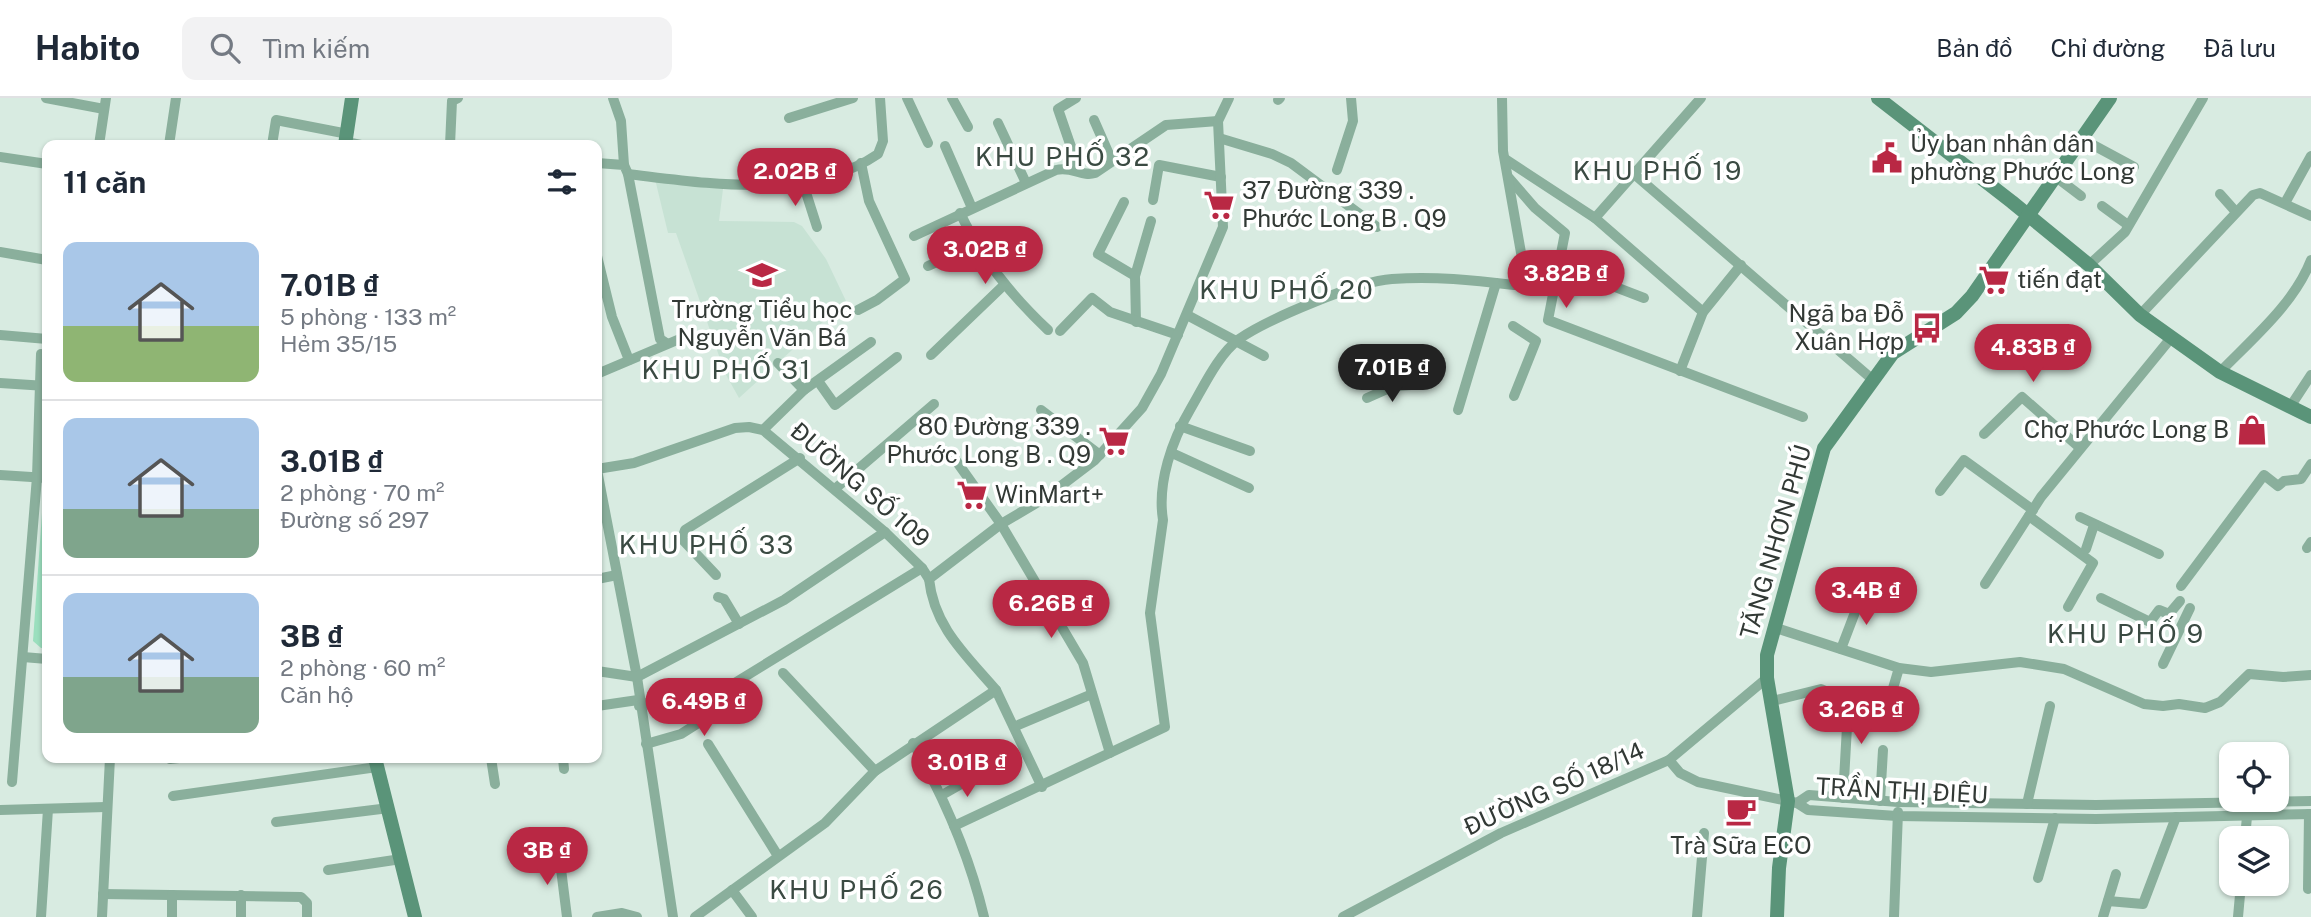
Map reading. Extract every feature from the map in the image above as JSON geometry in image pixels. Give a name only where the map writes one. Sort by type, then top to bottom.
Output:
[{"type":"street","points":[[46,98],[105,103],[100,140]]},
{"type":"street","points":[[170,140],[176,98]]},
{"type":"street","points":[[273,140],[275,120],[346,140],[352,98]]},
{"type":"street","points":[[450,140],[452,101],[458,98]]},
{"type":"street","points":[[613,98],[621,121],[626,170],[660,339],[666,343]]},
{"type":"street","points":[[789,118],[853,98]]},
{"type":"street","points":[[602,164],[746,188],[802,180],[861,163],[878,154],[881,148],[880,98]]},
{"type":"street","points":[[907,98],[928,143]]},
{"type":"street","points":[[952,98],[968,127]]},
{"type":"street","points":[[1076,98],[1058,108],[1079,170]]},
{"type":"street","points":[[929,579],[1001,524],[1045,498],[1100,455],[1142,408],[1187,315],[1223,227],[1218,121],[1228,98]]},
{"type":"street","points":[[1337,170],[1353,121],[1351,98]]},
{"type":"street","points":[[954,826],[1165,727],[1150,612],[1163,520],[1161,505],[1180,426],[1214,369],[1238,340],[1317,301],[1389,279],[1454,277],[1514,285],[1523,264],[1507,176],[1503,98]]},
{"type":"street","points":[[1595,218],[1701,98]]},
{"type":"street","points":[[1878,98],[2089,265],[2140,315],[2171,338],[2220,372],[2311,416]]},
{"type":"street","name":"TĂNG NHƠN PHÚ","points":[[1777,917],[1779,868],[1792,802],[1767,678],[1767,655],[1824,448],[1871,379],[1893,353],[1956,313],[1972,296],[2110,98]]},
{"type":"street","points":[[2089,265],[2129,225],[2203,98]]},
{"type":"street","points":[[1094,120],[1112,161]]},
{"type":"street","points":[[914,236],[1056,170],[1068,167],[1089,175],[1166,125],[1218,121]]},
{"type":"street","points":[[998,122],[1026,183]]},
{"type":"street","points":[[1219,138],[1272,153],[1291,163],[1377,227]]},
{"type":"street","points":[[2082,139],[2134,167]]},
{"type":"street","points":[[944,146],[972,208]]},
{"type":"street","points":[[2285,203],[2311,156]]},
{"type":"street","points":[[0,157],[42,163]]},
{"type":"street","points":[[1505,159],[1595,218],[1703,312]]},
{"type":"street","points":[[858,310],[877,300],[905,279],[869,201],[861,163]]},
{"type":"street","points":[[1153,200],[1159,165],[1221,177]]},
{"type":"street","points":[[1634,174],[1871,379]]},
{"type":"street","points":[[1507,176],[1535,208],[1565,233],[1548,320],[1803,417]]},
{"type":"street","points":[[2056,177],[2081,196]]},
{"type":"street","points":[[802,180],[817,227]]},
{"type":"street","points":[[2140,315],[2253,195],[2260,193],[2311,216]]},
{"type":"street","points":[[2220,194],[2236,212]]},
{"type":"street","points":[[1124,202],[1098,254],[1135,276]]},
{"type":"street","points":[[2102,206],[2129,225]]},
{"type":"street","points":[[960,213],[975,245],[1004,285],[1054,331],[1092,298],[1110,312],[1178,335]]},
{"type":"street","points":[[1136,322],[1135,276],[1151,221]]},
{"type":"street","points":[[928,267],[975,245]]},
{"type":"street","points":[[0,253],[42,259]]},
{"type":"street","points":[[2220,372],[2271,320],[2305,275],[2311,260]]},
{"type":"street","points":[[1558,265],[1644,298]]},
{"type":"street","points":[[1680,371],[1703,312],[1741,265]]},
{"type":"street","points":[[602,276],[612,317],[629,359]]},
{"type":"street","points":[[1458,410],[1496,283]]},
{"type":"street","points":[[932,355],[1004,285]]},
{"type":"street","points":[[1187,315],[1264,356]]},
{"type":"street","points":[[1513,326],[1536,341],[1514,397]]},
{"type":"street","points":[[0,335],[42,339]]},
{"type":"street","points":[[602,372],[682,338]]},
{"type":"street","points":[[1985,584],[2031,513],[2079,447],[2111,414],[2171,338]]},
{"type":"street","points":[[764,430],[804,390],[872,342]]},
{"type":"street","points":[[41,354],[42,365]]},
{"type":"street","points":[[818,381],[835,405],[897,357]]},
{"type":"street","points":[[778,363],[804,390]]},
{"type":"street","points":[[2290,407],[2311,375]]},
{"type":"street","points":[[0,383],[42,386]]},
{"type":"street","points":[[1367,398],[1394,386],[1411,385]]},
{"type":"street","points":[[1984,434],[2022,397],[2079,447]]},
{"type":"street","points":[[836,488],[934,404]]},
{"type":"street","points":[[1041,410],[1100,455]]},
{"type":"street","points":[[1180,426],[1251,451]]},
{"type":"street","name":"ĐƯỜNG SỐ 109","points":[[602,469],[634,463],[735,428],[764,430],[836,488],[922,568],[929,579],[932,602],[945,632],[996,690],[1016,726],[1042,787]]},
{"type":"street","points":[[1172,453],[1249,488]]},
{"type":"street","points":[[952,455],[1001,524],[1083,663],[1110,753]]},
{"type":"street","points":[[716,575],[682,539],[685,530],[800,458]]},
{"type":"street","points":[[1940,491],[1964,460],[2093,563],[2068,607]]},
{"type":"street","points":[[2181,586],[2264,475],[2278,486],[2284,481],[2301,479],[2311,464]]},
{"type":"street","points":[[0,475],[42,478],[12,782]]},
{"type":"street","points":[[602,496],[637,677],[673,917]]},
{"type":"street","points":[[2080,517],[2094,526],[2159,554]]},
{"type":"street","points":[[2086,549],[2094,526]]},
{"type":"street","points":[[602,672],[637,677],[784,600],[885,532]]},
{"type":"street","points":[[646,744],[681,734],[714,713],[707,701],[922,568]]},
{"type":"street","points":[[602,578],[617,575]]},
{"type":"street","points":[[1841,649],[1862,594]]},
{"type":"street","points":[[718,597],[723,599],[739,624]]},
{"type":"street","points":[[2102,598],[2150,622],[2159,610],[2169,614],[2180,601]]},
{"type":"street","points":[[2164,664],[2190,608]]},
{"type":"street","points":[[1773,627],[1899,668],[1931,672],[2020,662],[2064,669],[2144,704],[2179,704],[2205,708],[2220,702],[2249,674],[2283,677],[2311,675]]},
{"type":"street","points":[[23,657],[42,659]]},
{"type":"street","points":[[1886,712],[1899,668]]},
{"type":"street","points":[[783,673],[874,771]]},
{"type":"street","name":"ĐƯỜNG SỐ 18/14","points":[[1343,917],[1501,833],[1669,760],[1767,678]]},
{"type":"street","points":[[1772,701],[1821,689],[1841,696],[1846,701],[1848,709],[1843,798]]},
{"type":"street","points":[[695,917],[825,823],[874,771],[996,690]]},
{"type":"street","points":[[1016,726],[1092,694]]},
{"type":"street","points":[[602,706],[639,703],[663,697]]},
{"type":"street","points":[[2027,804],[2050,706]]},
{"type":"street","points":[[913,743],[942,795],[967,852],[984,917]]},
{"type":"street","points":[[708,744],[778,856]]},
{"type":"street","points":[[1880,801],[1883,750]]},
{"type":"street","points":[[1669,760],[1680,773],[1698,782],[1792,802]]},
{"type":"street","points":[[102,917],[110,763]]},
{"type":"street","points":[[173,796],[370,763]]},
{"type":"street","points":[[376,763],[415,917]]},
{"type":"street","points":[[492,763],[495,784]]},
{"type":"street","points":[[942,795],[977,775]]},
{"type":"street","name":"TRẦN THỊ ĐIỆU","points":[[1792,802],[1809,795],[1898,802],[2096,805],[2219,801]]},
{"type":"street","name":"TRẦN THỊ ĐIỆU","points":[[2289,801],[2311,802]]},
{"type":"street","name":"TRẦN THỊ ĐIỆU","points":[[1792,802],[1808,810],[1897,816],[2096,819],[2248,813],[2310,814]]},
{"type":"street","points":[[1894,917],[1898,802]]},
{"type":"street","points":[[2096,805],[2096,819]]},
{"type":"street","points":[[0,810],[106,807]]},
{"type":"street","points":[[276,822],[389,808]]},
{"type":"street","points":[[41,917],[48,809]]},
{"type":"street","points":[[2246,826],[2248,813]]},
{"type":"street","points":[[2308,889],[2310,814]]},
{"type":"street","points":[[2108,901],[2143,904],[2176,817]]},
{"type":"street","points":[[2038,878],[2054,818]]},
{"type":"street","points":[[1697,917],[1704,833]]},
{"type":"street","points":[[520,854],[559,853],[567,917]]},
{"type":"street","points":[[328,870],[401,859]]},
{"type":"street","points":[[2103,917],[2116,874]]},
{"type":"street","points":[[732,890],[752,917]]},
{"type":"street","points":[[103,894],[242,895],[305,899],[307,917]]},
{"type":"street","points":[[172,895],[172,917]]},
{"type":"street","points":[[241,917],[242,895]]},
{"type":"street","points":[[2238,917],[2240,896]]},
{"type":"street","points":[[597,917],[622,913],[637,917]]},
{"type":"shaded area","name":"Trường Tiểu học Nguyễn Văn Bá","points":[[655,179],[723,189],[719,221],[794,222],[802,226],[826,259],[846,301],[739,398],[725,373],[676,233],[668,233]]},
{"type":"green space","points":[[42,513],[42,648],[33,641]]},
{"type":"place","name":"Ủy ban nhân dân phường Phước Long","points":[[1887,158]]},
{"type":"place","name":"37 Đường 339 . Phước Long B . Q9","points":[[1219,205]]},
{"type":"place","name":"Trường Tiểu học Nguyễn Văn Bá","points":[[762,275]]},
{"type":"place","name":"tiến đạt","points":[[1994,280]]},
{"type":"place","name":"Ngã ba Đỗ Xuân Hợp","points":[[1927,328]]},
{"type":"place","name":"Chợ Phước Long B","points":[[2252,430]]},
{"type":"place","name":"80 Đường 339 . Phước Long B . Q9","points":[[1114,441]]},
{"type":"place","name":"WinMart+","points":[[972,495]]},
{"type":"place","name":"Trà Sữa ECO","points":[[1741,811]]},
{"type":"district","name":"KHU PHỐ 32","points":[[1063,157]]},
{"type":"district","name":"KHU PHỐ 19","points":[[1658,171]]},
{"type":"district","name":"KHU PHỐ 20","points":[[1287,290]]},
{"type":"district","name":"KHU PHỐ 31","points":[[727,370]]},
{"type":"district","name":"KHU PHỐ 33","points":[[707,545]]},
{"type":"district","name":"KHU PHỐ 9","points":[[2126,634]]},
{"type":"district","name":"KHU PHỐ 26","points":[[857,890]]}]
